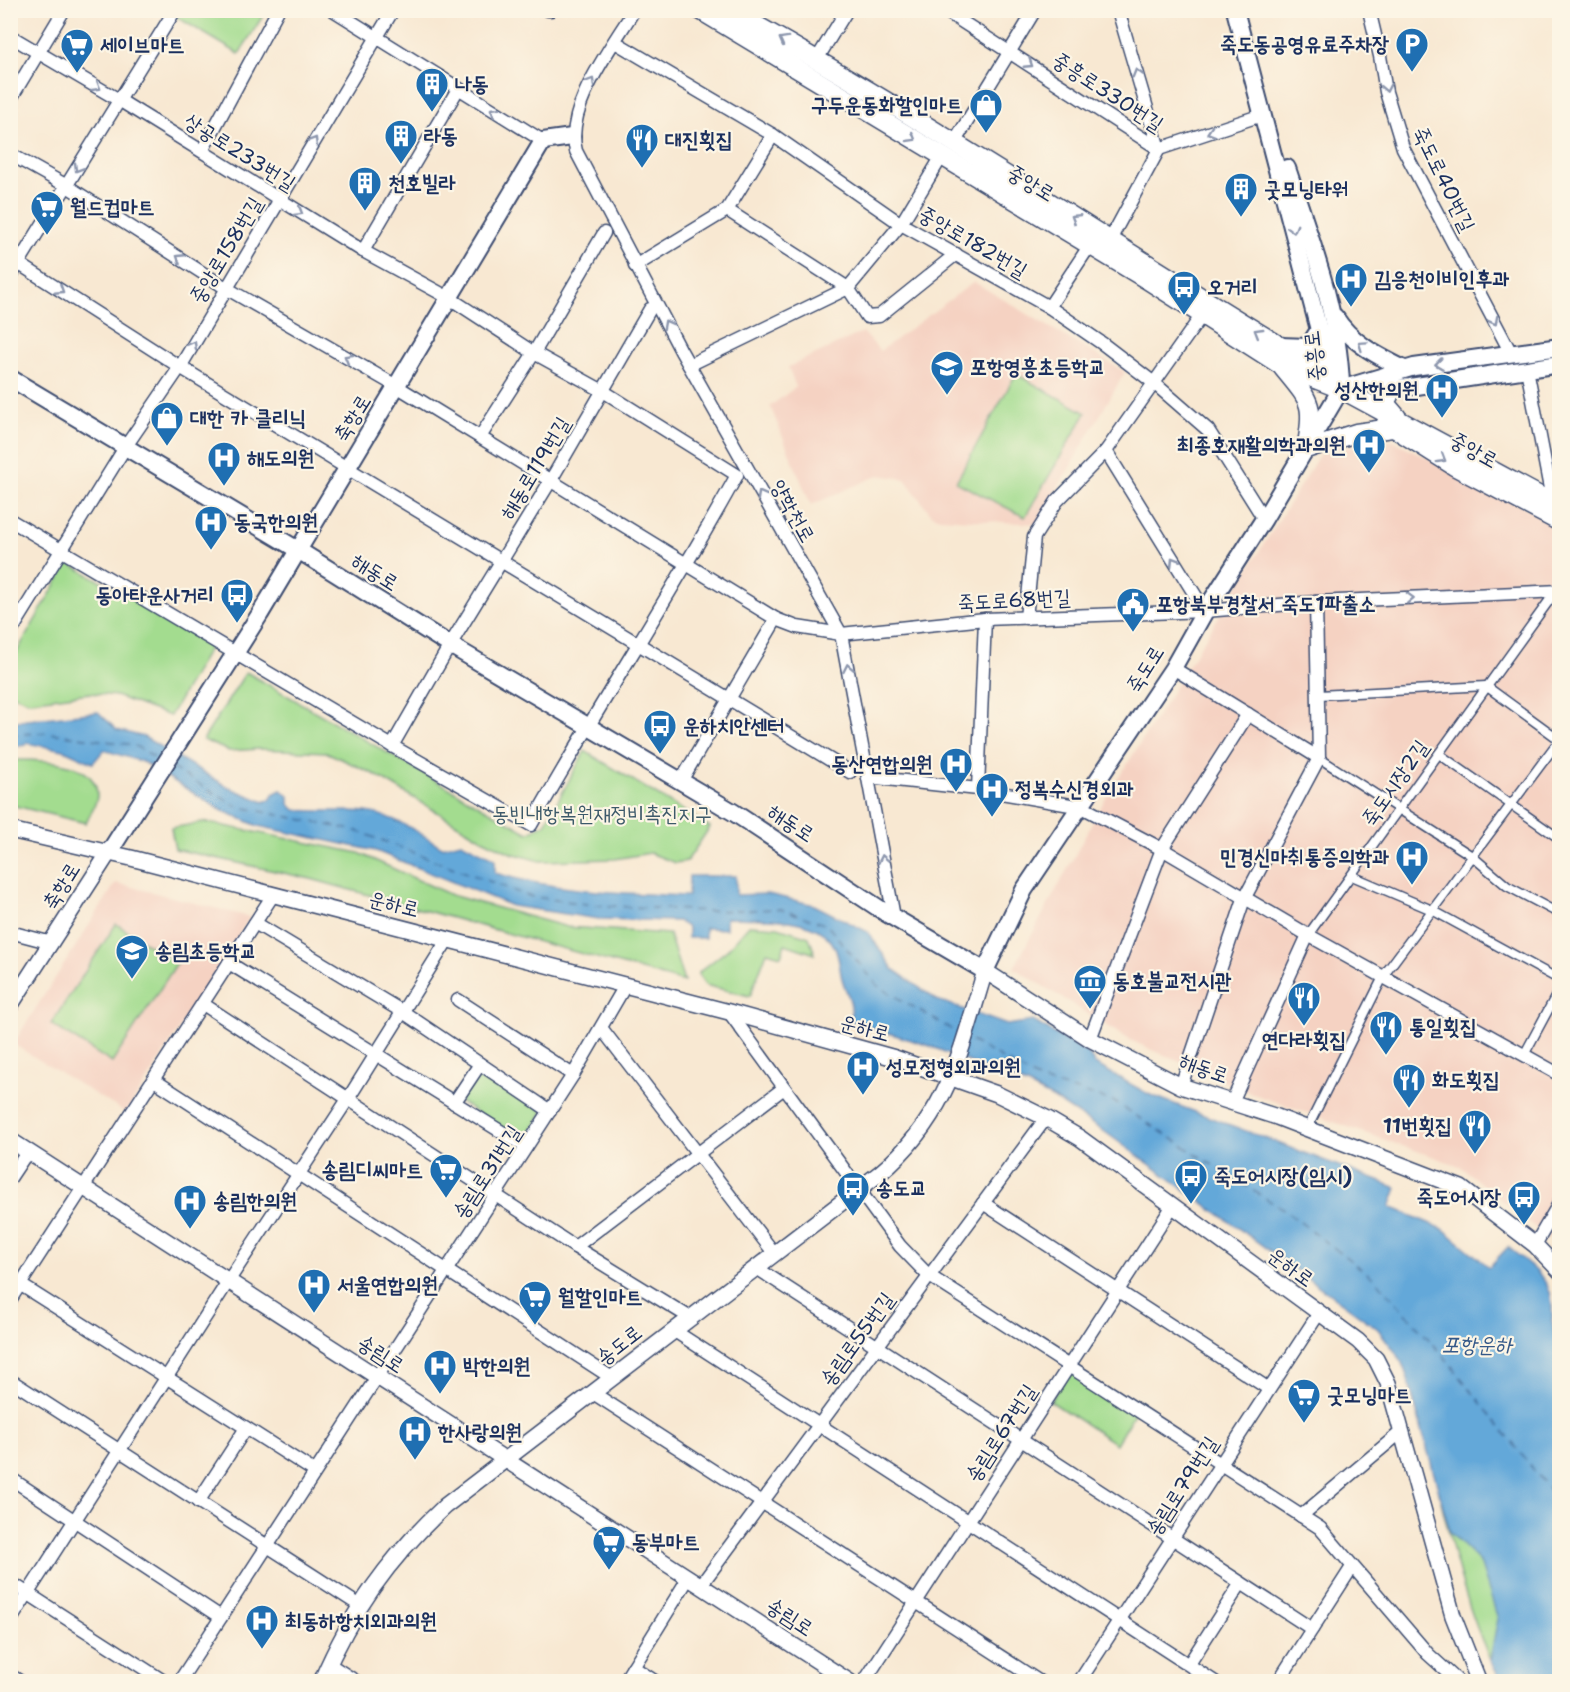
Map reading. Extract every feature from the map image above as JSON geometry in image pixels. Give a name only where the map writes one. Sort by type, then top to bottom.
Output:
[{"type":"main road","name":"중앙로","points":[[700,10],[1110,240],[1280,346],[1395,423],[1454,466],[1560,522]]},
{"type":"main road","name":"중앙로","points":[[729,10],[817,59],[1090,245],[1282,366],[1341,389]]},
{"type":"main road","name":"중흥로","points":[[1235,10],[1329,368],[1341,389]]},
{"type":"main road","name":"중흥로","points":[[1247,10],[1270,115],[1319,266],[1340,348],[1341,389]]},
{"type":"main road","points":[[543,141],[574,144]]},
{"type":"main road","name":"축항로","points":[[108,854],[236,653],[451,299],[543,141]]},
{"type":"main road","points":[[1330,308],[1342,328],[1358,343],[1404,369]]},
{"type":"main road","points":[[1280,346],[1308,347],[1319,330]]},
{"type":"main road","points":[[1341,389],[1404,369],[1560,346]]},
{"type":"main road","points":[[1341,389],[1393,388],[1560,364]]},
{"type":"main road","points":[[1282,366],[1309,400],[1312,421],[1306,449],[1395,423],[1386,403],[1393,388]]},
{"type":"main road","name":"해동로","points":[[10,378],[298,550],[450,645],[681,781],[894,917],[985,971]]},
{"type":"main road","name":"죽도로","points":[[985,971],[1024,890],[1082,807],[1173,668],[1205,611],[1264,519],[1341,389]]},
{"type":"main road","name":"중앙로","points":[[1395,423],[1556,506]]},
{"type":"street","points":[[10,100],[64,10]]},
{"type":"street","points":[[202,151],[278,10]]},
{"type":"street","points":[[333,10],[543,141]]},
{"type":"street","name":"중앙로158번길","points":[[10,633],[126,446],[180,367],[393,10]]},
{"type":"street","points":[[574,144],[585,92],[634,10]]},
{"type":"street","points":[[817,59],[847,10]]},
{"type":"street","name":"중흥로330번길","points":[[944,10],[1159,149],[1262,115]]},
{"type":"street","points":[[689,365],[848,288],[902,224],[1035,10]]},
{"type":"street","points":[[1110,240],[1159,149],[1118,10]]},
{"type":"street","name":"죽도로40번길","points":[[1369,10],[1386,92],[1403,148],[1512,354]]},
{"type":"street","points":[[10,277],[15,261],[67,186],[170,12]]},
{"type":"street","name":"상공로233번길","points":[[10,36],[119,100],[363,251],[451,299]]},
{"type":"street","name":"중앙로182번길","points":[[615,42],[773,135],[902,224],[1049,307],[1154,383],[1208,430],[1264,519]]},
{"type":"street","points":[[363,251],[458,89]]},
{"type":"street","points":[[635,266],[727,210],[773,135]]},
{"type":"street","name":"양학천로","points":[[574,144],[635,266],[689,365],[842,634],[894,917]]},
{"type":"street","name":"죽도로68번길","points":[[10,154],[67,186],[226,288],[398,387],[776,619],[797,627],[842,634],[985,619],[1205,611],[1316,602],[1558,591]]},
{"type":"street","points":[[727,210],[848,288],[867,317],[879,316],[956,254]]},
{"type":"street","points":[[480,437],[534,353],[604,232]]},
{"type":"street","points":[[1049,307],[1090,245]]},
{"type":"street","points":[[15,261],[180,367],[348,466],[729,701],[850,772]]},
{"type":"street","points":[[451,299],[534,353],[603,391]]},
{"type":"street","name":"해동로119번길","points":[[392,746],[650,309]]},
{"type":"street","points":[[1026,618],[1034,537],[1057,501],[1106,451],[1202,315]]},
{"type":"street","points":[[1527,369],[1556,506]]},
{"type":"street","name":"양학천로","points":[[603,391],[737,475],[688,565]]},
{"type":"street","points":[[1106,451],[1205,611]]},
{"type":"street","points":[[10,519],[453,782],[531,825],[637,644],[688,565]]},
{"type":"street","name":"죽도시장2길","points":[[1232,1102],[1308,935],[1401,809],[1486,686],[1558,591]]},
{"type":"street","points":[[1181,1086],[1244,899],[1319,758],[1316,602]]},
{"type":"street","points":[[681,781],[776,619]]},
{"type":"street","points":[[978,789],[985,619]]},
{"type":"street","points":[[1173,668],[1401,809],[1472,856],[1507,886],[1560,914]]},
{"type":"street","points":[[1307,1129],[1384,975],[1559,739],[1486,686],[1319,695]]},
{"type":"street","points":[[1090,1038],[1161,849],[1248,714]]},
{"type":"street","points":[[1439,754],[1560,839]]},
{"type":"street","points":[[868,777],[978,789],[1082,807],[1161,849],[1244,899],[1560,1075]]},
{"type":"street","name":"운하로","points":[[10,830],[448,939],[729,1012],[894,1058],[951,1077],[997,1094],[1046,1118],[1099,1152],[1358,1341],[1376,1359],[1388,1383],[1453,1616],[1479,1682]]},
{"type":"street","name":"축항로","points":[[10,1006],[52,943],[80,894],[108,854]]},
{"type":"street","points":[[1352,876],[1432,910],[1560,980]]},
{"type":"street","points":[[10,1300],[273,896]]},
{"type":"street","points":[[255,923],[403,1012],[550,1111]]},
{"type":"street","points":[[10,932],[52,943]]},
{"type":"street","points":[[10,1621],[377,1055],[448,939]]},
{"type":"street","points":[[229,963],[526,1147]]},
{"type":"street","name":"송도로","points":[[321,1682],[359,1605],[380,1574],[426,1523],[463,1490],[860,1188],[893,1162],[917,1137],[936,1110],[951,1077],[985,971]]},
{"type":"street","name":"해동로","points":[[985,971],[1090,1038],[1181,1086],[1307,1129],[1461,1188],[1535,1245],[1560,1271]]},
{"type":"street","name":"송림로31번길","points":[[179,1682],[550,1111],[602,1029],[625,986]]},
{"type":"street","points":[[1524,1054],[1560,988]]},
{"type":"street","points":[[458,1000],[573,1075]]},
{"type":"street","points":[[202,1004],[575,1247],[689,1317]]},
{"type":"street","points":[[729,1012],[860,1188],[900,1246],[928,1275],[1320,1528],[1428,1654],[1459,1682]]},
{"type":"street","points":[[602,1029],[774,1253]]},
{"type":"street","points":[[454,1102],[480,1064]]},
{"type":"street","points":[[154,1080],[612,1378]]},
{"type":"street","points":[[575,1247],[784,1088]]},
{"type":"street","name":"송림로55번길","points":[[624,1682],[695,1581],[762,1502],[1046,1118]]},
{"type":"street","name":"송림로","points":[[10,1140],[850,1682]]},
{"type":"street","points":[[10,1178],[28,1151]]},
{"type":"street","points":[[1535,1245],[1560,1202]]},
{"type":"street","points":[[983,1203],[1269,1389]]},
{"type":"street","name":"송림로67번길","points":[[864,1682],[1068,1364],[1172,1207]]},
{"type":"street","points":[[755,1268],[1312,1629]]},
{"type":"street","points":[[21,1285],[314,1471]]},
{"type":"street","name":"송림로79번길","points":[[1079,1682],[1319,1313]]},
{"type":"street","points":[[673,1330],[1215,1682]]},
{"type":"street","points":[[10,1380],[359,1605]]},
{"type":"street","points":[[593,1393],[1040,1682]]},
{"type":"street","points":[[198,1502],[246,1428]]},
{"type":"street","points":[[1301,1516],[1401,1432]]},
{"type":"street","points":[[10,1479],[221,1617]]},
{"type":"street","points":[[1278,1682],[1352,1567]]},
{"type":"street","points":[[10,1582],[165,1682]]},
{"type":"street","points":[[1189,1664],[1241,1583]]},
{"type":"street","points":[[329,1664],[357,1682]]},
{"type":"street","points":[[633,1667],[656,1682]]},
{"type":"street","points":[[10,1675],[21,1682]]},
{"type":"shaded area","name":"포항영흥초등학교","points":[[974,282],[1125,372],[1037,524],[940,518],[931,514],[905,479],[879,475],[811,505],[770,406],[796,387],[788,367],[863,332],[880,351]]},
{"type":"shaded area","points":[[1392,440],[1559,525],[1559,1247],[1460,1166],[1253,1094],[1130,1040],[1014,968],[1103,803],[1321,452]]},
{"type":"shaded area","name":"송림초등학교","points":[[116,883],[250,917],[126,1113],[13,1044]]},
{"type":"green space","points":[[179,11],[266,11],[239,54],[175,16]]},
{"type":"green space","points":[[1016,374],[1086,413],[1025,517],[956,482]]},
{"type":"green space","points":[[68,563],[212,643],[170,716],[116,696],[90,693],[29,701],[11,694],[11,662]]},
{"type":"green space","name":"동빈내항복원재정비촉진지구","points":[[246,672],[528,833],[545,824],[585,751],[710,827],[687,861],[675,863],[650,853],[615,859],[540,861],[511,853],[482,839],[374,774],[326,752],[259,749],[229,751],[203,740]]},
{"type":"green space","points":[[11,760],[50,761],[77,768],[88,775],[95,784],[97,797],[86,823],[11,805]]},
{"type":"green space","points":[[205,822],[359,853],[451,895],[567,927],[669,934],[684,982],[311,879],[175,849],[171,828]]},
{"type":"green space","points":[[116,924],[177,963],[112,1063],[51,1024]]},
{"type":"green space","points":[[749,925],[778,927],[809,937],[815,954],[785,944],[781,956],[767,952],[750,996],[705,985],[698,973],[727,950]]},
{"type":"green space","points":[[480,1070],[544,1111],[524,1143],[459,1101]]},
{"type":"green space","points":[[1071,1370],[1135,1412],[1116,1444],[1050,1401]]},
{"type":"green space","points":[[1439,1493],[1458,1507],[1559,1681],[1501,1681],[1472,1613]]},
{"type":"water","name":"포항운하","points":[[98,712],[117,730],[144,737],[228,787],[264,802],[281,790],[289,796],[289,804],[295,810],[366,812],[387,817],[406,825],[442,847],[461,842],[495,859],[495,873],[567,888],[688,896],[689,876],[736,876],[736,895],[768,894],[814,905],[868,932],[893,969],[937,1000],[1007,1025],[1033,1021],[1088,1053],[1095,1064],[1148,1094],[1397,1188],[1390,1207],[1443,1229],[1489,1267],[1508,1247],[1532,1267],[1547,1285],[1550,1292],[1554,1331],[1559,1343],[1559,1681],[1501,1681],[1490,1660],[1498,1619],[1480,1562],[1450,1532],[1407,1376],[1400,1358],[1378,1329],[1105,1132],[1054,1099],[1029,1086],[930,1046],[850,1021],[851,1005],[834,946],[826,936],[814,928],[785,920],[726,918],[726,929],[705,928],[705,938],[688,938],[688,928],[678,921],[599,919],[512,906],[376,851],[258,826],[221,810],[143,762],[104,750],[93,763],[64,750],[27,743],[11,747],[10,722]]},
{"type":"ferry route","points":[[10,734],[51,733],[134,745],[158,760]]},
{"type":"ferry route","points":[[172,768],[236,806],[357,831],[528,896],[594,905],[709,911],[781,909],[827,925],[878,986],[959,1034]]},
{"type":"ferry route","points":[[971,1041],[1041,1081],[1113,1101],[1287,1212],[1376,1280],[1443,1355],[1560,1503]]},
{"type":"place","name":"죽도동공영유료주차장","points":[[1412,73]]},
{"type":"place","name":"세이브마트","points":[[77,74]]},
{"type":"place","name":"나동","points":[[432,113]]},
{"type":"place","name":"구두운동화할인마트","points":[[986,134]]},
{"type":"place","name":"라동","points":[[401,165]]},
{"type":"place","name":"대진횟집","points":[[642,169]]},
{"type":"place","name":"천호빌라","points":[[365,212]]},
{"type":"place","name":"굿모닝타워","points":[[1241,218]]},
{"type":"place","name":"월드컵마트","points":[[47,236]]},
{"type":"place","name":"김응천이비인후과","points":[[1351,308]]},
{"type":"place","name":"오거리","points":[[1184,316]]},
{"type":"place","name":"포항영흥초등학교","points":[[947,396]]},
{"type":"place","name":"성산한의원","points":[[1442,419]]},
{"type":"place","name":"대한 카 클리닉","points":[[167,447]]},
{"type":"place","name":"최종호재활의학과의원","points":[[1369,474]]},
{"type":"place","name":"해도의원","points":[[224,487]]},
{"type":"place","name":"동국한의원","points":[[211,551]]},
{"type":"place","name":"동아타운사거리","points":[[237,624]]},
{"type":"place","name":"포항북부경찰서 죽도1파출소","points":[[1133,633]]},
{"type":"place","name":"운하치안센터","points":[[660,755]]},
{"type":"place","name":"동산연합의원","points":[[956,793]]},
{"type":"place","name":"정복수신경외과","points":[[992,818]]},
{"type":"place","name":"민경신마취통증의학과","points":[[1412,886]]},
{"type":"place","name":"송림초등학교","points":[[132,980]]},
{"type":"place","name":"동호불교전시관","points":[[1090,1010]]},
{"type":"place","name":"연다라횟집","points":[[1304,1027]]},
{"type":"place","name":"통일횟집","points":[[1386,1056]]},
{"type":"place","name":"성모정형외과의원","points":[[863,1096]]},
{"type":"place","name":"화도횟집","points":[[1409,1109]]},
{"type":"place","name":"11번횟집","points":[[1475,1155]]},
{"type":"place","name":"송림디씨마트","points":[[446,1199]]},
{"type":"place","name":"죽도어시장(임시)","points":[[1191,1205]]},
{"type":"place","name":"송도교","points":[[853,1217]]},
{"type":"place","name":"죽도어시장","points":[[1524,1226]]},
{"type":"place","name":"송림한의원","points":[[190,1230]]},
{"type":"place","name":"서울연합의원","points":[[314,1314]]},
{"type":"place","name":"월할인마트","points":[[535,1326]]},
{"type":"place","name":"박한의원","points":[[440,1395]]},
{"type":"place","name":"굿모닝마트","points":[[1304,1424]]},
{"type":"place","name":"한사랑의원","points":[[415,1461]]},
{"type":"place","name":"동부마트","points":[[609,1571]]},
{"type":"place","name":"최동하항치외과의원","points":[[262,1650]]}]
